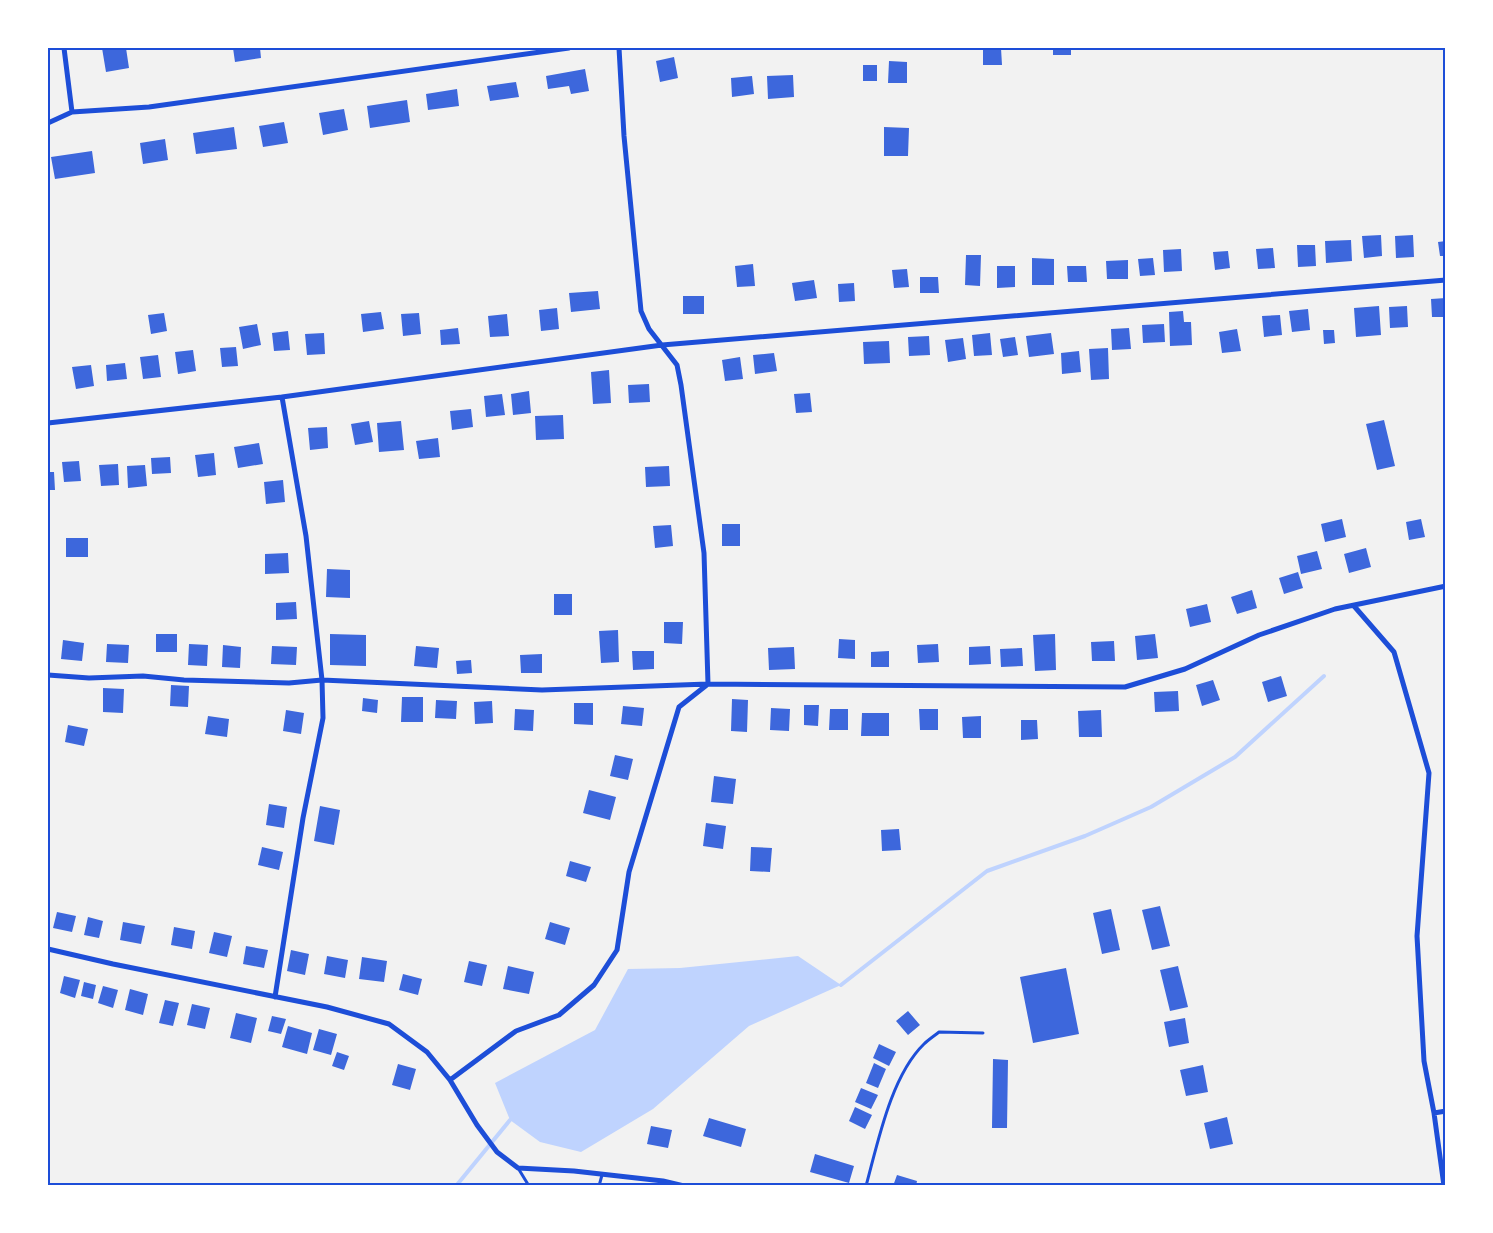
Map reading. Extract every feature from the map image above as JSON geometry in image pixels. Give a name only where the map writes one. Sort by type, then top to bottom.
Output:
[{"type":"street","points":[[64,48],[72,112]]},
{"type":"street","points":[[48,123],[72,112],[149,107],[569,48]]},
{"type":"street","points":[[619,48],[624,136],[641,311],[650,329],[677,365],[704,553],[708,684]]},
{"type":"street","points":[[48,423],[282,397],[662,345],[1446,280]]},
{"type":"street","points":[[275,998],[304,818],[323,718],[322,680],[306,536],[282,397]]},
{"type":"street","points":[[48,675],[89,678],[143,676],[184,680],[289,683],[322,680],[542,690],[708,684],[1124,687],[1185,669],[1258,635],[1335,610],[1446,586]]},
{"type":"street","points":[[1354,606],[1394,652],[1429,773],[1417,936],[1424,1061],[1434,1113],[1444,1186]]},
{"type":"street","points":[[450,1080],[516,1031],[559,1014],[594,985],[616,950],[629,872],[679,707],[708,684]]},
{"type":"street","points":[[48,949],[275,998],[327,1007],[389,1024],[426,1052],[450,1080],[497,1152],[518,1168],[602,1174],[684,1186]]},
{"type":"street","points":[[1434,1113],[1446,1111]]},
{"type":"lane","points":[[866,1186],[890,1102],[911,1060],[923,1044],[939,1032],[982,1033]]},
{"type":"lane","points":[[518,1168],[529,1186]]},
{"type":"lane","points":[[599,1186],[602,1174]]},
{"type":"water","points":[[798,956],[841,985],[749,1026],[653,1109],[581,1152],[540,1142],[510,1120],[495,1083],[595,1030],[628,969],[680,968]]},
{"type":"building","points":[[102,48],[126,48],[129,68],[106,72]]},
{"type":"building","points":[[233,48],[260,48],[261,58],[235,62]]},
{"type":"building","points":[[983,48],[1001,48],[1002,65],[983,65]]},
{"type":"building","points":[[1053,48],[1071,48],[1071,55],[1053,55]]},
{"type":"building","points":[[674,57],[678,78],[660,82],[656,61]]},
{"type":"building","points":[[889,61],[907,62],[907,83],[888,83]]},
{"type":"building","points":[[863,65],[877,65],[877,81],[863,81]]},
{"type":"building","points":[[585,69],[589,91],[571,94],[569,86],[548,89],[546,76]]},
{"type":"building","points":[[793,75],[794,97],[768,99],[767,76]]},
{"type":"building","points":[[752,76],[754,94],[732,97],[731,78]]},
{"type":"building","points":[[516,82],[519,97],[490,101],[487,86]]},
{"type":"building","points":[[457,89],[459,106],[428,110],[426,94]]},
{"type":"building","points":[[407,100],[410,122],[370,128],[367,106]]},
{"type":"building","points":[[344,109],[348,130],[323,135],[319,113]]},
{"type":"building","points":[[284,122],[288,143],[263,147],[259,126]]},
{"type":"building","points":[[234,127],[237,149],[196,154],[193,133]]},
{"type":"building","points":[[884,127],[909,128],[908,156],[884,156]]},
{"type":"building","points":[[165,139],[168,160],[143,164],[140,143]]},
{"type":"building","points":[[92,151],[95,173],[55,179],[51,157]]},
{"type":"building","points":[[1381,235],[1382,256],[1364,258],[1362,236]]},
{"type":"building","points":[[1413,235],[1414,257],[1396,258],[1395,236]]},
{"type":"building","points":[[1351,240],[1352,261],[1326,263],[1325,241]]},
{"type":"building","points":[[1446,241],[1446,256],[1440,256],[1438,242]]},
{"type":"building","points":[[1297,245],[1315,245],[1316,266],[1298,267]]},
{"type":"building","points":[[1273,248],[1275,268],[1258,269],[1256,249]]},
{"type":"building","points":[[1181,249],[1182,271],[1164,272],[1163,250]]},
{"type":"building","points":[[1228,251],[1230,268],[1215,270],[1213,252]]},
{"type":"building","points":[[966,255],[981,255],[980,286],[965,285]]},
{"type":"building","points":[[1032,258],[1054,259],[1054,285],[1032,285]]},
{"type":"building","points":[[1153,258],[1155,275],[1140,276],[1138,259]]},
{"type":"building","points":[[1128,260],[1128,279],[1107,279],[1106,261]]},
{"type":"building","points":[[753,264],[755,286],[737,287],[735,266]]},
{"type":"building","points":[[997,266],[1015,266],[1015,287],[997,288]]},
{"type":"building","points":[[1067,266],[1086,266],[1087,282],[1068,282]]},
{"type":"building","points":[[907,269],[909,287],[894,288],[892,270]]},
{"type":"building","points":[[920,277],[938,277],[939,293],[920,293]]},
{"type":"building","points":[[814,280],[817,298],[795,301],[792,283]]},
{"type":"building","points":[[854,283],[855,301],[839,302],[838,284]]},
{"type":"building","points":[[598,291],[600,309],[571,312],[569,293]]},
{"type":"building","points":[[683,296],[704,296],[704,314],[683,314]]},
{"type":"building","points":[[1446,298],[1446,317],[1432,317],[1431,299]]},
{"type":"building","points":[[1379,306],[1381,335],[1356,337],[1354,308]]},
{"type":"building","points":[[1407,306],[1408,327],[1390,328],[1389,307]]},
{"type":"building","points":[[557,308],[559,329],[541,331],[539,310]]},
{"type":"building","points":[[1308,309],[1310,330],[1292,332],[1289,311]]},
{"type":"building","points":[[1183,311],[1184,322],[1191,322],[1192,345],[1170,346],[1169,312]]},
{"type":"building","points":[[381,312],[384,329],[363,332],[361,314]]},
{"type":"building","points":[[164,313],[167,331],[151,334],[148,315]]},
{"type":"building","points":[[419,313],[421,334],[403,336],[401,314]]},
{"type":"building","points":[[507,314],[509,336],[490,337],[488,316]]},
{"type":"building","points":[[1280,315],[1282,335],[1264,337],[1262,316]]},
{"type":"building","points":[[257,324],[261,345],[243,349],[239,327]]},
{"type":"building","points":[[1164,324],[1165,342],[1143,343],[1142,325]]},
{"type":"building","points":[[458,328],[460,344],[441,345],[440,330]]},
{"type":"building","points":[[1129,328],[1131,349],[1112,350],[1111,329]]},
{"type":"building","points":[[1237,329],[1241,351],[1222,353],[1219,332]]},
{"type":"building","points":[[1323,330],[1334,330],[1335,343],[1324,344]]},
{"type":"building","points":[[288,331],[290,350],[274,351],[272,333]]},
{"type":"building","points":[[324,333],[325,354],[307,355],[305,334]]},
{"type":"building","points":[[990,333],[992,355],[974,356],[972,335]]},
{"type":"building","points":[[1051,333],[1054,354],[1029,357],[1026,336]]},
{"type":"building","points":[[929,336],[930,355],[909,356],[908,337]]},
{"type":"building","points":[[1015,337],[1018,355],[1003,357],[1000,339]]},
{"type":"building","points":[[963,338],[966,359],[948,362],[945,340]]},
{"type":"building","points":[[889,341],[890,363],[864,364],[863,342]]},
{"type":"building","points":[[236,347],[238,366],[222,367],[220,348]]},
{"type":"building","points":[[1108,348],[1109,379],[1091,380],[1089,349]]},
{"type":"building","points":[[193,350],[196,371],[178,374],[175,352]]},
{"type":"building","points":[[1079,351],[1081,372],[1062,374],[1061,353]]},
{"type":"building","points":[[774,353],[777,371],[755,374],[753,355]]},
{"type":"building","points":[[158,355],[161,377],[143,379],[140,357]]},
{"type":"building","points":[[740,357],[743,379],[725,381],[722,360]]},
{"type":"building","points":[[125,363],[127,379],[107,381],[106,365]]},
{"type":"building","points":[[91,365],[94,386],[76,389],[72,367]]},
{"type":"building","points":[[609,370],[611,403],[593,404],[591,372]]},
{"type":"building","points":[[649,384],[650,402],[629,403],[628,385]]},
{"type":"building","points":[[529,391],[531,413],[513,415],[511,394]]},
{"type":"building","points":[[810,393],[812,412],[796,413],[794,394]]},
{"type":"building","points":[[502,394],[505,415],[486,417],[484,396]]},
{"type":"building","points":[[471,409],[473,427],[452,430],[450,411]]},
{"type":"building","points":[[563,415],[564,439],[536,440],[535,416]]},
{"type":"building","points":[[1384,420],[1395,466],[1377,470],[1366,424]]},
{"type":"building","points":[[369,421],[373,442],[355,445],[351,424]]},
{"type":"building","points":[[401,421],[404,450],[379,452],[377,423]]},
{"type":"building","points":[[327,427],[328,448],[310,450],[308,428]]},
{"type":"building","points":[[438,438],[440,457],[419,459],[416,441]]},
{"type":"building","points":[[259,443],[263,464],[238,468],[234,447]]},
{"type":"building","points":[[214,453],[216,475],[198,477],[195,455]]},
{"type":"building","points":[[170,457],[171,473],[152,474],[151,458]]},
{"type":"building","points":[[79,461],[81,481],[64,482],[62,462]]},
{"type":"building","points":[[118,464],[119,485],[101,486],[99,465]]},
{"type":"building","points":[[145,465],[147,486],[128,488],[127,466]]},
{"type":"building","points":[[669,466],[670,486],[646,487],[645,467]]},
{"type":"building","points":[[48,472],[54,472],[55,490],[48,490]]},
{"type":"building","points":[[283,480],[285,502],[266,504],[264,482]]},
{"type":"building","points":[[1342,519],[1346,537],[1325,542],[1321,524]]},
{"type":"building","points":[[1421,519],[1425,537],[1409,540],[1406,522]]},
{"type":"building","points":[[722,524],[740,524],[740,546],[722,546]]},
{"type":"building","points":[[671,525],[673,546],[655,548],[653,526]]},
{"type":"building","points":[[66,538],[88,538],[88,557],[66,557]]},
{"type":"building","points":[[1366,548],[1371,567],[1349,573],[1344,554]]},
{"type":"building","points":[[1317,551],[1322,569],[1301,574],[1297,556]]},
{"type":"building","points":[[288,553],[289,573],[265,574],[265,554]]},
{"type":"building","points":[[327,569],[350,570],[350,598],[326,597]]},
{"type":"building","points":[[1298,572],[1303,588],[1284,594],[1279,578]]},
{"type":"building","points":[[1252,590],[1257,608],[1237,614],[1231,597]]},
{"type":"building","points":[[554,594],[572,594],[572,615],[554,615]]},
{"type":"building","points":[[296,602],[297,619],[276,620],[276,603]]},
{"type":"building","points":[[1207,604],[1211,622],[1190,627],[1186,609]]},
{"type":"building","points":[[664,622],[683,622],[682,644],[664,643]]},
{"type":"building","points":[[618,630],[619,662],[601,663],[599,631]]},
{"type":"building","points":[[156,634],[177,634],[177,652],[156,652]]},
{"type":"building","points":[[330,634],[366,635],[366,666],[330,665]]},
{"type":"building","points":[[1055,634],[1056,670],[1035,671],[1033,635]]},
{"type":"building","points":[[1155,634],[1158,658],[1137,660],[1135,636]]},
{"type":"building","points":[[839,639],[855,640],[855,659],[838,658]]},
{"type":"building","points":[[63,640],[84,643],[82,661],[61,659]]},
{"type":"building","points":[[1114,641],[1115,661],[1092,661],[1091,642]]},
{"type":"building","points":[[107,644],[129,645],[128,663],[106,662]]},
{"type":"building","points":[[189,644],[208,645],[207,666],[188,665]]},
{"type":"building","points":[[938,644],[939,662],[918,663],[917,645]]},
{"type":"building","points":[[223,645],[241,647],[240,668],[222,667]]},
{"type":"building","points":[[272,646],[297,647],[296,665],[271,664]]},
{"type":"building","points":[[416,646],[439,648],[437,668],[414,666]]},
{"type":"building","points":[[990,646],[991,664],[969,665],[969,647]]},
{"type":"building","points":[[794,647],[795,669],[769,670],[768,648]]},
{"type":"building","points":[[1022,648],[1023,666],[1001,667],[1000,649]]},
{"type":"building","points":[[632,651],[654,651],[654,669],[633,670]]},
{"type":"building","points":[[889,651],[889,667],[871,667],[871,652]]},
{"type":"building","points":[[542,654],[542,673],[521,673],[520,655]]},
{"type":"building","points":[[471,660],[472,673],[457,674],[456,661]]},
{"type":"building","points":[[1281,676],[1287,696],[1268,702],[1262,682]]},
{"type":"building","points":[[1213,680],[1220,700],[1202,706],[1196,685]]},
{"type":"building","points":[[171,685],[189,686],[188,707],[170,706]]},
{"type":"building","points":[[103,688],[124,689],[123,713],[103,712]]},
{"type":"building","points":[[1178,691],[1179,711],[1155,712],[1154,692]]},
{"type":"building","points":[[402,697],[423,697],[423,722],[401,722]]},
{"type":"building","points":[[363,698],[378,700],[377,713],[362,711]]},
{"type":"building","points":[[732,699],[748,700],[747,732],[731,731]]},
{"type":"building","points":[[436,700],[457,701],[456,719],[435,718]]},
{"type":"building","points":[[492,701],[493,723],[475,724],[474,702]]},
{"type":"building","points":[[574,703],[593,703],[593,725],[574,724]]},
{"type":"building","points":[[804,705],[819,705],[818,726],[804,725]]},
{"type":"building","points":[[623,706],[644,708],[642,726],[621,724]]},
{"type":"building","points":[[771,708],[790,709],[789,731],[770,730]]},
{"type":"building","points":[[515,709],[534,710],[533,731],[514,730]]},
{"type":"building","points":[[830,709],[848,709],[848,730],[829,730]]},
{"type":"building","points":[[919,709],[938,709],[938,730],[920,730]]},
{"type":"building","points":[[286,710],[304,713],[301,734],[283,731]]},
{"type":"building","points":[[1101,710],[1102,737],[1079,737],[1078,711]]},
{"type":"building","points":[[862,713],[889,713],[889,736],[861,736]]},
{"type":"building","points":[[208,716],[229,719],[227,737],[205,734]]},
{"type":"building","points":[[981,716],[981,738],[963,738],[962,717]]},
{"type":"building","points":[[1021,720],[1037,720],[1038,739],[1021,740]]},
{"type":"building","points":[[68,725],[88,729],[84,746],[65,742]]},
{"type":"building","points":[[615,755],[633,759],[628,780],[610,776]]},
{"type":"building","points":[[714,776],[736,779],[733,804],[711,802]]},
{"type":"building","points":[[589,790],[616,797],[610,820],[583,813]]},
{"type":"building","points":[[269,804],[287,807],[284,828],[266,825]]},
{"type":"building","points":[[320,806],[340,810],[334,845],[314,841]]},
{"type":"building","points":[[706,823],[726,826],[723,849],[703,846]]},
{"type":"building","points":[[899,829],[901,850],[882,851],[881,830]]},
{"type":"building","points":[[262,847],[283,852],[279,870],[258,865]]},
{"type":"building","points":[[751,847],[772,848],[770,872],[750,871]]},
{"type":"building","points":[[570,861],[591,867],[586,882],[566,876]]},
{"type":"building","points":[[1160,906],[1170,946],[1152,950],[1142,910]]},
{"type":"building","points":[[1111,909],[1120,950],[1102,954],[1093,913]]},
{"type":"building","points":[[57,912],[76,916],[72,932],[53,928]]},
{"type":"building","points":[[88,917],[103,921],[99,938],[84,935]]},
{"type":"building","points":[[123,922],[145,926],[141,944],[120,940]]},
{"type":"building","points":[[550,922],[570,928],[565,945],[545,939]]},
{"type":"building","points":[[174,927],[195,931],[192,949],[171,945]]},
{"type":"building","points":[[214,932],[232,936],[227,957],[209,953]]},
{"type":"building","points":[[246,946],[268,950],[264,968],[243,964]]},
{"type":"building","points":[[291,950],[309,954],[305,975],[287,971]]},
{"type":"building","points":[[327,956],[348,960],[345,978],[324,974]]},
{"type":"building","points":[[362,957],[387,961],[384,982],[359,979]]},
{"type":"building","points":[[469,961],[487,965],[482,986],[464,982]]},
{"type":"building","points":[[508,966],[534,972],[529,994],[503,989]]},
{"type":"building","points":[[1178,966],[1188,1007],[1170,1011],[1160,970]]},
{"type":"building","points":[[1066,968],[1079,1034],[1033,1043],[1020,977]]},
{"type":"building","points":[[403,974],[422,979],[418,995],[399,990]]},
{"type":"building","points":[[64,976],[80,980],[75,998],[60,993]]},
{"type":"building","points":[[84,982],[96,985],[93,999],[81,996]]},
{"type":"building","points":[[103,986],[118,990],[113,1008],[98,1003]]},
{"type":"building","points":[[130,989],[148,994],[143,1015],[125,1010]]},
{"type":"building","points":[[165,1000],[179,1003],[173,1026],[159,1023]]},
{"type":"building","points":[[192,1004],[210,1008],[205,1029],[187,1025]]},
{"type":"building","points":[[908,1011],[920,1025],[908,1035],[896,1021]]},
{"type":"building","points":[[236,1013],[257,1018],[251,1043],[230,1038]]},
{"type":"building","points":[[272,1016],[286,1019],[281,1034],[268,1031]]},
{"type":"building","points":[[1185,1018],[1189,1043],[1169,1047],[1164,1022]]},
{"type":"building","points":[[288,1026],[312,1033],[307,1054],[282,1047]]},
{"type":"building","points":[[319,1029],[337,1034],[331,1055],[313,1050]]},
{"type":"building","points":[[879,1044],[896,1052],[889,1066],[873,1058]]},
{"type":"building","points":[[337,1052],[349,1056],[344,1070],[332,1066]]},
{"type":"building","points":[[993,1059],[1008,1060],[1007,1128],[992,1128]]},
{"type":"building","points":[[874,1063],[886,1069],[878,1088],[866,1083]]},
{"type":"building","points":[[398,1064],[416,1069],[410,1090],[392,1085]]},
{"type":"building","points":[[1203,1065],[1208,1092],[1186,1096],[1180,1070]]},
{"type":"building","points":[[861,1088],[878,1095],[871,1109],[855,1102]]},
{"type":"building","points":[[855,1107],[872,1115],[865,1129],[849,1121]]},
{"type":"building","points":[[1227,1117],[1233,1144],[1210,1149],[1204,1123]]},
{"type":"building","points":[[709,1118],[746,1129],[741,1147],[703,1136]]},
{"type":"building","points":[[651,1126],[672,1130],[668,1148],[647,1144]]},
{"type":"building","points":[[815,1154],[854,1166],[849,1183],[810,1172]]},
{"type":"building","points":[[897,1175],[917,1181],[916,1186],[893,1186]]},
{"type":"waterway","points":[[841,985],[987,871],[1085,836],[1151,807],[1235,757],[1324,676]]},
{"type":"waterway","points":[[456,1186],[510,1120]]}]
